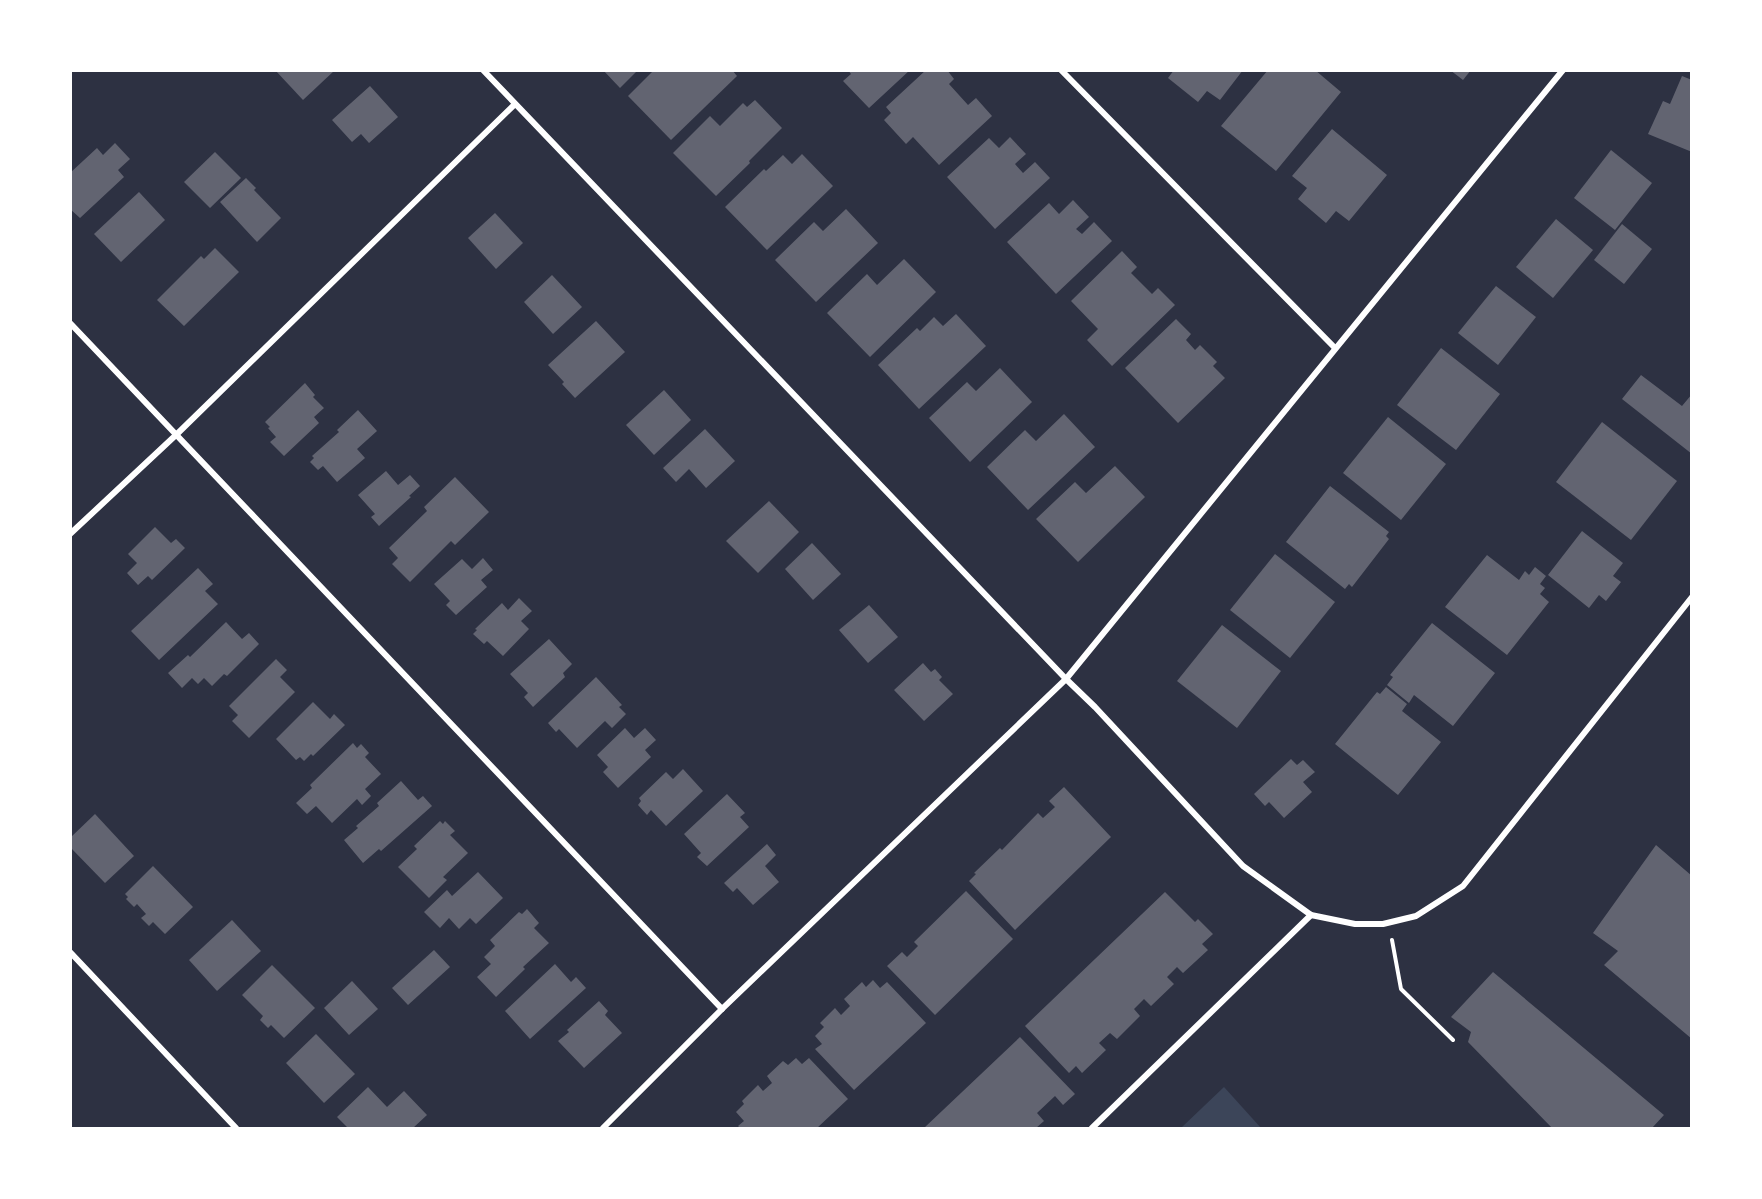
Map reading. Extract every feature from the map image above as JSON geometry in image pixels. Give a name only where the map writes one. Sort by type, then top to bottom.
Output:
[{"type":"street","points":[[483,70],[1095,707],[1243,866],[1311,915],[1355,924],[1389,922],[1416,916],[1463,886],[1692,597]]},
{"type":"street","points":[[1061,70],[1335,348]]},
{"type":"street","points":[[603,1128],[722,1009],[1066,679],[1563,70]]},
{"type":"street","points":[[70,534],[177,434],[515,104]]},
{"type":"street","points":[[70,323],[722,1009]]},
{"type":"street","points":[[1092,1128],[1311,915]]},
{"type":"street","points":[[70,952],[236,1128]]},
{"type":"path","points":[[1389,922],[1401,989],[1453,1040]]},
{"type":"shaded area","points":[[1224,1087],[1261,1128],[1181,1128]]},
{"type":"building","points":[[275,70],[335,70],[303,100]]},
{"type":"building","points":[[603,70],[638,70],[620,88]]},
{"type":"building","points":[[654,70],[732,70],[737,76],[671,140],[628,96]]},
{"type":"building","points":[[848,70],[910,70],[869,108],[843,81],[851,74]]},
{"type":"building","points":[[926,70],[947,70],[954,79],[949,84],[968,105],[976,98],[992,116],[939,165],[913,137],[906,144],[884,120],[891,113],[886,107]]},
{"type":"building","points":[[1174,70],[1243,70],[1220,100],[1207,91],[1198,102],[1168,78]]},
{"type":"building","points":[[1268,70],[1310,70],[1311,72],[1315,70],[1341,92],[1276,171],[1221,126]]},
{"type":"building","points":[[1450,70],[1471,70],[1463,80]]},
{"type":"building","points":[[1682,76],[1692,80],[1692,152],[1648,134],[1663,101],[1670,104]]},
{"type":"building","points":[[370,86],[398,117],[369,143],[361,134],[352,142],[332,120]]},
{"type":"building","points":[[755,100],[782,128],[716,196],[673,153],[710,116],[720,126],[743,103],[747,107]]},
{"type":"building","points":[[1332,129],[1387,175],[1349,221],[1336,211],[1326,223],[1298,199],[1307,188],[1292,176]]},
{"type":"building","points":[[1010,137],[1026,154],[1015,164],[1023,173],[1035,162],[1050,178],[995,229],[947,177],[989,138],[999,148]]},
{"type":"building","points":[[115,143],[130,159],[118,170],[124,177],[80,218],[70,209],[70,173],[97,148],[103,155]]},
{"type":"building","points":[[1611,150],[1652,183],[1615,230],[1574,198]]},
{"type":"building","points":[[215,152],[241,178],[210,208],[184,182]]},
{"type":"building","points":[[802,154],[833,186],[767,250],[725,207],[764,169],[766,171],[783,155],[792,164]]},
{"type":"building","points":[[246,178],[256,188],[254,190],[281,218],[257,242],[220,202]]},
{"type":"building","points":[[139,192],[165,220],[121,262],[94,234]]},
{"type":"building","points":[[1073,200],[1089,217],[1076,229],[1082,234],[1094,222],[1112,241],[1056,294],[1007,242],[1049,203],[1059,214]]},
{"type":"building","points":[[846,209],[878,243],[816,302],[775,260],[814,222],[823,231]]},
{"type":"building","points":[[495,213],[523,243],[496,269],[468,238]]},
{"type":"building","points":[[1556,219],[1593,250],[1553,298],[1516,267]]},
{"type":"building","points":[[1622,224],[1652,249],[1624,284],[1594,260]]},
{"type":"building","points":[[215,248],[239,272],[184,326],[157,300],[201,256],[204,259]]},
{"type":"building","points":[[1122,251],[1137,267],[1131,273],[1152,294],[1158,288],[1175,305],[1112,366],[1087,340],[1098,329],[1071,301]]},
{"type":"building","points":[[904,259],[936,292],[870,357],[827,313],[867,274],[877,285]]},
{"type":"building","points":[[552,275],[582,307],[553,334],[524,302]]},
{"type":"building","points":[[1496,286],[1536,317],[1498,365],[1458,333]]},
{"type":"building","points":[[956,314],[986,346],[919,409],[878,365],[917,328],[920,331],[934,317],[943,326]]},
{"type":"building","points":[[1176,319],[1191,334],[1186,340],[1195,350],[1200,345],[1217,362],[1213,366],[1225,378],[1178,423],[1125,368]]},
{"type":"building","points":[[596,321],[625,352],[575,398],[548,365]]},
{"type":"building","points":[[1441,348],[1500,394],[1456,450],[1397,405]]},
{"type":"building","points":[[1000,368],[1032,402],[970,462],[929,418],[967,382],[976,391]]},
{"type":"building","points":[[1641,375],[1682,406],[1692,394],[1692,454],[1622,399]]},
{"type":"building","points":[[305,383],[315,395],[313,397],[324,408],[314,417],[319,423],[284,456],[270,442],[276,437],[265,422]]},
{"type":"building","points":[[664,390],[691,420],[654,455],[626,425]]},
{"type":"building","points":[[358,410],[377,431],[357,449],[365,458],[337,482],[323,466],[318,470],[310,462],[314,458],[312,456],[339,432],[337,430]]},
{"type":"building","points":[[1064,414],[1095,447],[1028,510],[987,467],[1025,430],[1036,441]]},
{"type":"building","points":[[1388,417],[1446,464],[1401,520],[1343,473]]},
{"type":"building","points":[[1602,422],[1677,481],[1631,540],[1556,482]]},
{"type":"building","points":[[705,429],[735,461],[706,488],[689,469],[676,482],[663,468]]},
{"type":"building","points":[[1115,466],[1145,497],[1078,562],[1036,519],[1075,482],[1086,493]]},
{"type":"building","points":[[386,471],[398,485],[410,475],[420,486],[379,526],[371,517],[375,514],[358,495]]},
{"type":"building","points":[[455,477],[489,512],[455,545],[451,541],[410,582],[392,564],[398,558],[389,548],[427,511],[424,507]]},
{"type":"building","points":[[1330,486],[1389,532],[1386,536],[1389,539],[1352,587],[1349,584],[1345,589],[1286,542]]},
{"type":"building","points":[[769,501],[799,532],[758,573],[726,541]]},
{"type":"building","points":[[155,527],[171,543],[176,539],[185,548],[152,580],[148,576],[138,585],[127,573],[137,563],[128,554]]},
{"type":"building","points":[[1582,531],[1623,563],[1613,576],[1621,582],[1606,601],[1599,595],[1589,608],[1548,575]]},
{"type":"building","points":[[812,543],[841,574],[813,600],[785,569]]},
{"type":"building","points":[[1275,554],[1335,602],[1290,658],[1230,610]]},
{"type":"building","points":[[1487,555],[1519,580],[1525,571],[1529,575],[1535,567],[1546,576],[1540,584],[1545,588],[1540,594],[1549,602],[1507,655],[1445,607]]},
{"type":"building","points":[[483,558],[493,570],[481,580],[487,587],[456,615],[446,605],[450,601],[434,584],[462,559],[472,569]]},
{"type":"building","points":[[198,568],[213,584],[205,591],[218,604],[159,660],[131,631]]},
{"type":"building","points":[[519,598],[532,611],[521,621],[529,629],[503,656],[487,641],[484,644],[473,634],[477,630],[475,629],[502,603],[508,610]]},
{"type":"building","points":[[869,605],[898,637],[868,663],[839,630]]},
{"type":"building","points":[[226,622],[242,639],[249,633],[259,644],[227,676],[224,674],[212,686],[204,678],[198,684],[192,678],[182,688],[168,673],[188,655],[190,657]]},
{"type":"building","points":[[1432,623],[1495,673],[1453,726],[1414,695],[1409,703],[1387,685],[1393,677],[1390,675]]},
{"type":"building","points":[[1222,625],[1281,671],[1237,728],[1177,681]]},
{"type":"building","points":[[549,639],[572,664],[563,673],[565,677],[533,707],[524,697],[528,693],[510,674]]},
{"type":"building","points":[[276,659],[287,670],[280,677],[295,692],[249,738],[232,721],[238,715],[229,706]]},
{"type":"building","points":[[923,663],[931,672],[935,669],[942,677],[939,680],[953,694],[924,721],[894,690]]},
{"type":"building","points":[[596,677],[622,705],[619,707],[626,714],[612,728],[605,721],[577,748],[559,729],[556,732],[548,723]]},
{"type":"building","points":[[1386,687],[1407,704],[1402,711],[1441,742],[1398,795],[1335,744],[1377,692],[1380,694]]},
{"type":"building","points":[[313,702],[330,719],[334,714],[345,725],[313,756],[311,754],[304,761],[300,757],[296,760],[276,739]]},
{"type":"building","points":[[625,728],[634,738],[645,728],[656,740],[645,750],[651,757],[618,788],[603,772],[608,767],[597,755]]},
{"type":"building","points":[[353,743],[357,748],[361,744],[369,753],[365,757],[381,774],[365,789],[371,796],[362,805],[357,799],[332,823],[316,806],[307,814],[296,803],[312,788],[310,785]]},
{"type":"building","points":[[1291,759],[1297,765],[1303,760],[1315,772],[1303,782],[1312,792],[1284,818],[1269,802],[1265,806],[1254,794]]},
{"type":"building","points":[[683,769],[703,791],[666,826],[651,810],[647,815],[638,805],[641,801],[639,798],[666,772],[673,779]]},
{"type":"building","points":[[401,781],[418,800],[423,796],[432,806],[381,851],[379,849],[363,863],[344,840],[379,806],[377,803]]},
{"type":"building","points":[[1064,787],[1111,837],[1015,930],[969,881],[976,874],[974,873],[1000,848],[1002,850],[1038,813],[1043,818],[1055,807],[1049,801]]},
{"type":"building","points":[[727,794],[745,813],[740,817],[749,827],[707,866],[697,857],[701,853],[684,834]]},
{"type":"building","points":[[95,814],[134,856],[105,883],[70,847],[70,838]]},
{"type":"building","points":[[440,821],[443,824],[445,821],[455,831],[450,835],[468,853],[443,877],[447,880],[429,898],[398,867],[417,849],[414,846]]},
{"type":"building","points":[[767,844],[776,855],[765,866],[779,882],[753,905],[737,888],[733,892],[724,883]]},
{"type":"building","points":[[1656,845],[1692,876],[1692,1039],[1604,965],[1618,951],[1593,933]]},
{"type":"building","points":[[153,866],[193,907],[165,934],[153,922],[149,926],[141,918],[146,914],[137,904],[134,907],[126,899],[128,897],[125,894]]},
{"type":"building","points":[[478,872],[503,898],[476,924],[470,918],[459,929],[449,918],[440,928],[424,912],[447,890],[452,896]]},
{"type":"building","points":[[966,891],[1013,939],[935,1015],[887,966],[902,952],[907,957],[918,946],[914,942]]},
{"type":"building","points":[[1165,892],[1195,922],[1198,919],[1213,934],[1202,944],[1208,950],[1183,973],[1177,967],[1167,977],[1174,984],[1151,1006],[1144,999],[1134,1009],[1140,1016],[1117,1039],[1110,1033],[1099,1043],[1106,1050],[1082,1073],[1076,1066],[1069,1073],[1025,1026]]},
{"type":"building","points":[[527,909],[539,923],[534,928],[549,943],[496,997],[477,977],[491,964],[484,957],[495,946],[490,940],[519,912],[522,914]]},
{"type":"building","points":[[232,920],[261,951],[217,991],[189,960]]},
{"type":"building","points":[[434,950],[450,967],[408,1005],[392,988]]},
{"type":"building","points":[[555,964],[571,982],[576,977],[586,988],[530,1039],[505,1011]]},
{"type":"building","points":[[272,965],[315,1008],[284,1038],[271,1025],[268,1028],[260,1020],[263,1016],[242,995]]},
{"type":"building","points":[[1493,972],[1664,1115],[1652,1128],[1552,1128],[1468,1042],[1471,1032],[1451,1017]]},
{"type":"building","points":[[873,980],[880,988],[887,982],[926,1023],[854,1090],[815,1049],[822,1044],[815,1036],[824,1027],[820,1023],[835,1008],[841,1015],[850,1006],[844,999],[862,982],[866,987]]},
{"type":"building","points":[[352,981],[378,1009],[349,1035],[324,1008]]},
{"type":"building","points":[[599,1001],[608,1011],[605,1015],[622,1033],[584,1068],[558,1041]]},
{"type":"building","points":[[316,1034],[355,1074],[324,1103],[286,1063]]},
{"type":"building","points":[[1020,1037],[1075,1094],[1063,1105],[1055,1096],[1037,1113],[1044,1121],[1036,1128],[924,1128]]},
{"type":"building","points":[[796,1058],[802,1064],[809,1058],[848,1099],[817,1128],[740,1128],[738,1126],[744,1121],[736,1112],[744,1104],[742,1101],[758,1085],[763,1091],[772,1083],[767,1076],[783,1061],[788,1065]]},
{"type":"building","points":[[368,1087],[387,1107],[404,1091],[427,1115],[413,1128],[348,1128],[337,1117]]}]
